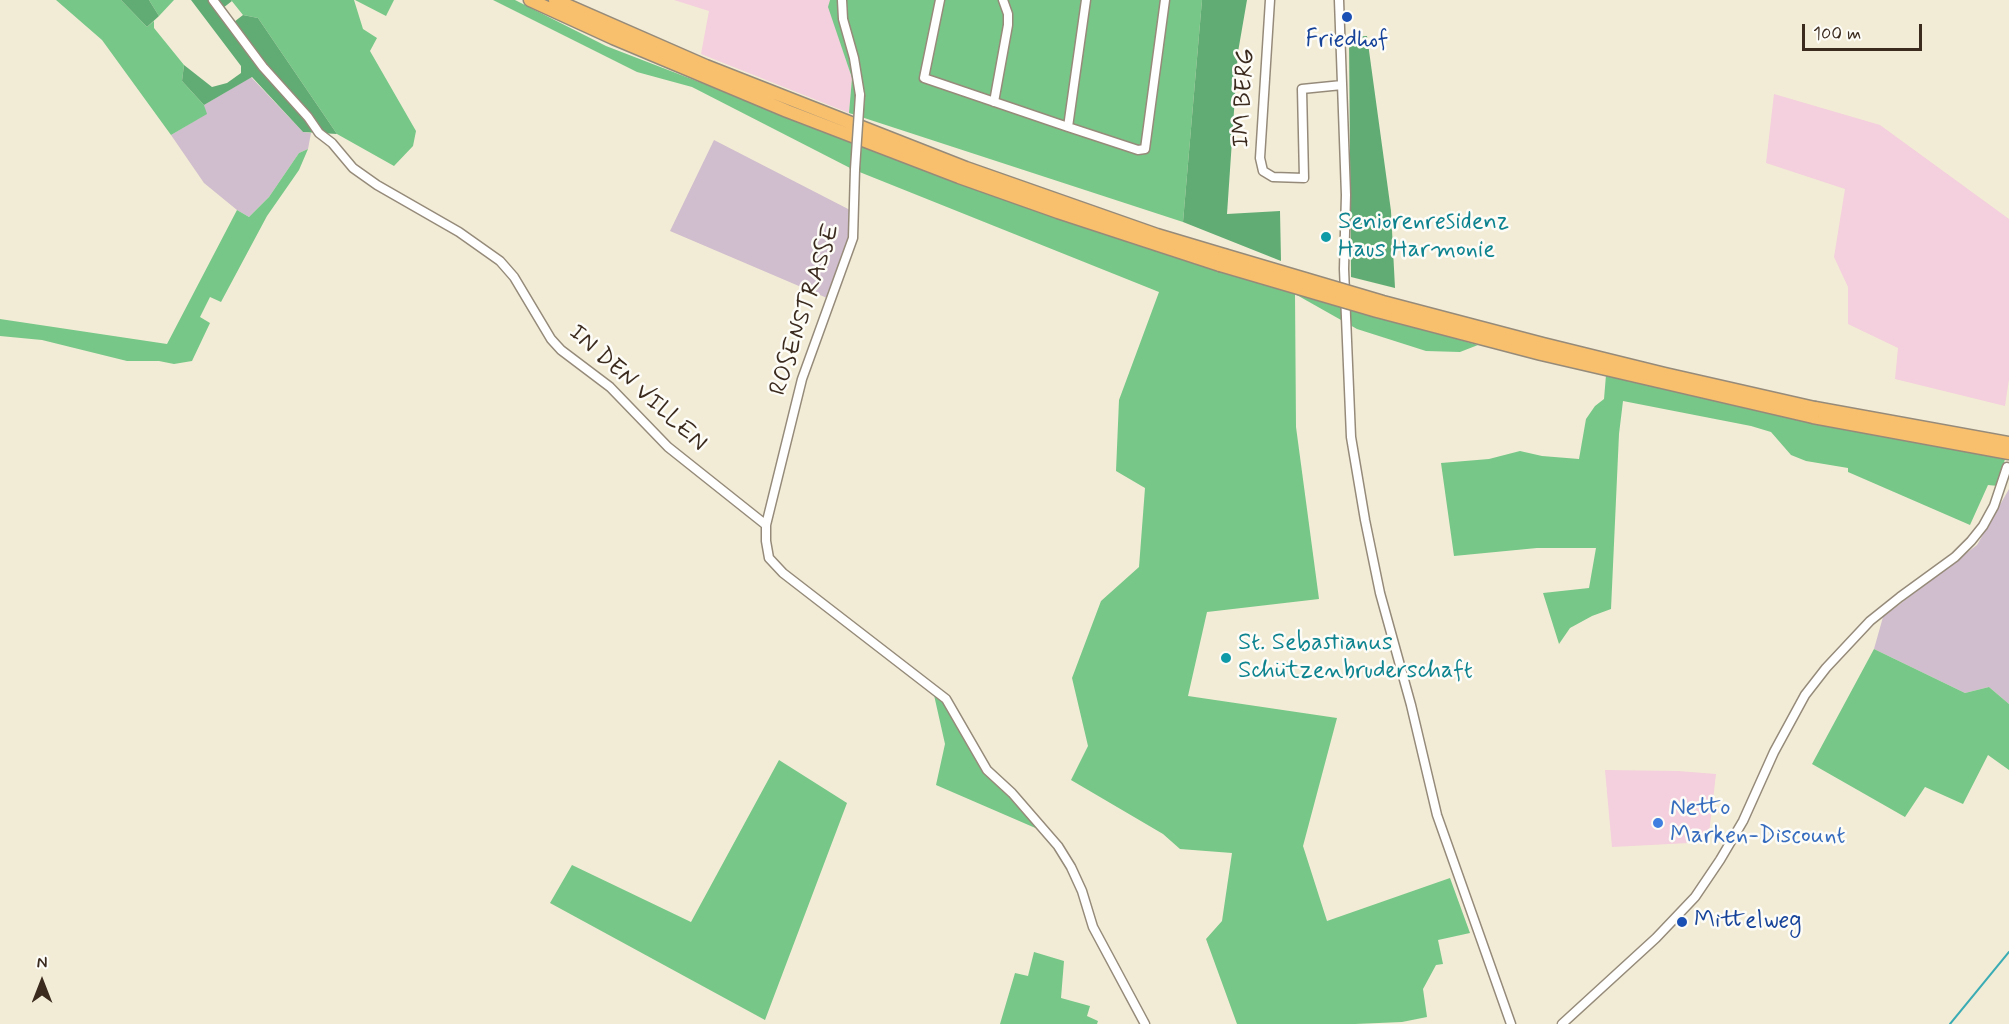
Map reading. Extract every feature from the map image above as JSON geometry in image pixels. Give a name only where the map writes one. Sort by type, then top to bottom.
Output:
[{"type":"highway","points":[[530,0],[613,38],[787,111],[992,189],[1377,311],[1541,354],[2009,453]]},
{"type":"highway","points":[[555,0],[716,71],[966,168],[1222,260]]},
{"type":"highway","points":[[1814,413],[2009,443]]},
{"type":"street","name":"IN DEN VILLEN","points":[[213,0],[263,67],[308,117],[319,133],[332,143],[353,168],[387,191],[459,232],[500,261],[514,278],[551,339],[561,350],[610,387],[668,447],[766,525]]},
{"type":"street","name":"ROSENSTRASSE","points":[[842,0],[843,19],[854,58],[860,95],[853,238],[802,379],[766,525],[769,558],[783,573],[946,699],[987,770],[1012,793],[1058,846],[1071,867],[1082,891],[1093,927],[1145,1024]]},
{"type":"street","points":[[940,0],[924,78],[1138,150],[1145,149],[1166,0]]},
{"type":"street","points":[[994,102],[1008,25],[1008,14],[1003,0]]},
{"type":"street","points":[[1068,127],[1086,0]]},
{"type":"street","name":"IM BERG","points":[[1270,0],[1260,158],[1263,171],[1274,177],[1304,178],[1302,89],[1342,85]]},
{"type":"street","points":[[1339,0],[1346,195],[1344,269],[1351,437],[1380,593],[1411,705],[1437,815],[1511,1024]]},
{"type":"street","points":[[1562,1024],[1656,939],[1695,897],[1743,821],[1774,752],[1805,695],[1826,668],[1870,621],[1955,557],[1971,541],[1994,506],[2007,467]]},
{"type":"shaded area","points":[[674,0],[830,0],[829,7],[852,78],[849,113],[701,54],[709,11]]},
{"type":"shaded area","points":[[251,77],[303,132],[311,133],[308,149],[299,153],[269,197],[249,217],[204,183],[171,135],[206,114],[204,105]]},
{"type":"shaded area","points":[[1774,94],[1880,125],[2009,219],[2009,379],[2005,406],[1895,379],[1898,348],[1848,324],[1848,287],[1834,257],[1845,189],[1766,163]]},
{"type":"shaded area","points":[[714,140],[852,211],[850,238],[827,298],[670,231]]},
{"type":"shaded area","points":[[2009,489],[2009,704],[1989,687],[1965,693],[1874,649],[1883,617],[1977,545]]},
{"type":"shaded area","points":[[1605,770],[1716,774],[1708,842],[1612,847]]},
{"type":"green space","points":[[56,0],[121,0],[147,27],[154,21],[154,28],[184,65],[182,81],[204,105],[207,114],[171,135],[102,40]]},
{"type":"green space","points":[[121,0],[149,0],[159,16],[147,27]]},
{"type":"green space","points":[[149,0],[174,0],[159,16]]},
{"type":"green space","points":[[191,0],[231,0],[223,8],[234,22],[243,15],[258,18],[337,134],[303,132],[252,77],[204,105],[182,81],[184,65],[212,87],[227,83],[241,73],[241,66]]},
{"type":"green space","points":[[231,0],[354,0],[363,29],[377,38],[370,51],[416,131],[413,146],[394,166],[337,134],[258,18],[243,15]]},
{"type":"green space","points":[[355,0],[394,0],[386,16]]},
{"type":"green space","points":[[493,0],[515,0],[606,46],[953,180],[1148,248],[1478,345],[1460,352],[1426,351],[1357,329],[1295,294],[1296,427],[1319,599],[1207,612],[1188,696],[1337,718],[1303,846],[1327,921],[1450,878],[1470,933],[1438,940],[1443,964],[1436,965],[1423,989],[1427,1017],[1402,1022],[1355,1024],[1237,1024],[1206,939],[1222,921],[1232,853],[1180,849],[1163,834],[1071,780],[1088,746],[1072,678],[1101,601],[1139,567],[1145,488],[1116,471],[1119,400],[1159,292],[852,169],[692,87],[637,72]]},
{"type":"green space","points":[[830,0],[1202,0],[1183,222],[849,113],[852,78],[828,7]]},
{"type":"green space","points":[[1202,0],[1247,0],[1238,52],[1227,214],[1280,211],[1281,261],[1183,222]]},
{"type":"green space","points":[[1367,36],[1391,211],[1395,288],[1351,277],[1349,37]]},
{"type":"green space","points":[[308,149],[299,170],[267,216],[221,302],[210,297],[200,317],[210,323],[192,361],[174,364],[159,361],[127,361],[42,340],[0,336],[0,319],[167,344],[237,210],[249,217],[269,197],[299,153]]},
{"type":"green space","points":[[1606,375],[1811,423],[2005,459],[1998,486],[1988,485],[1970,525],[1848,472],[1848,468],[1806,461],[1791,455],[1771,432],[1623,401],[1619,434],[1611,609],[1570,628],[1559,644],[1543,593],[1589,588],[1596,548],[1537,548],[1454,556],[1441,463],[1489,459],[1520,451],[1542,456],[1579,459],[1586,419],[1595,406],[1604,399]]},
{"type":"green space","points":[[1874,649],[1965,693],[1989,687],[2009,704],[2009,770],[1988,755],[1963,804],[1925,787],[1905,817],[1812,764]]},
{"type":"green space","points":[[934,695],[946,703],[985,772],[1040,830],[936,785],[945,744]]},
{"type":"green space","points":[[779,760],[847,803],[765,1020],[550,903],[572,865],[691,922]]},
{"type":"green space","points":[[1034,952],[1064,961],[1061,998],[1090,1006],[1087,1016],[1098,1021],[1097,1024],[1000,1024],[1015,973],[1028,976]]},
{"type":"waterway","points":[[1950,1024],[2009,952]]},
{"type":"place","name":"Friedhof","points":[[1347,17]]},
{"type":"place","name":"Seniorenresidenz Haus Harmonie","points":[[1326,237]]},
{"type":"place","name":"St. Sebastianus Schützenbruderschaft","points":[[1226,658]]},
{"type":"place","name":"Netto Marken-Discount","points":[[1658,823]]},
{"type":"place","name":"Mittelweg","points":[[1682,922]]}]
